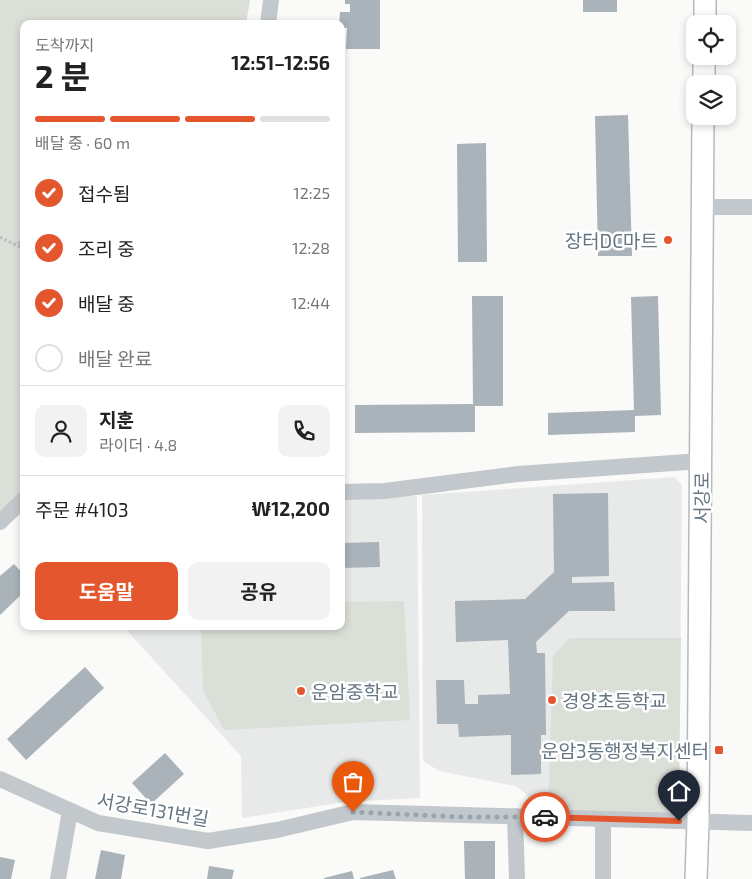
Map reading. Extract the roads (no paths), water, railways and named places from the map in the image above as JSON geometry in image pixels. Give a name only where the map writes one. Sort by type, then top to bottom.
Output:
[{"type":"main road","points":[[705,15],[706,0]]},
{"type":"main road","name":"서강로","points":[[696,879],[703,125]]},
{"type":"street","points":[[268,20],[271,0]]},
{"type":"street","points":[[703,207],[752,208]]},
{"type":"street","points":[[345,492],[385,491],[518,474],[701,461]]},
{"type":"street","points":[[0,522],[20,503]]},
{"type":"street","name":"서강로131번길","points":[[0,779],[98,822],[208,841],[277,830],[353,812],[463,817],[515,816],[752,823]]},
{"type":"street","points":[[58,879],[70,811]]},
{"type":"street","points":[[515,816],[517,879]]},
{"type":"street","points":[[603,819],[603,879]]},
{"type":"place","name":"장터DC마트","points":[[668,240]]},
{"type":"place","name":"운암중학교","points":[[301,691]]},
{"type":"place","name":"경양초등학교","points":[[552,700]]},
{"type":"place","name":"운암3동행정복지센터","points":[[719,750]]}]
